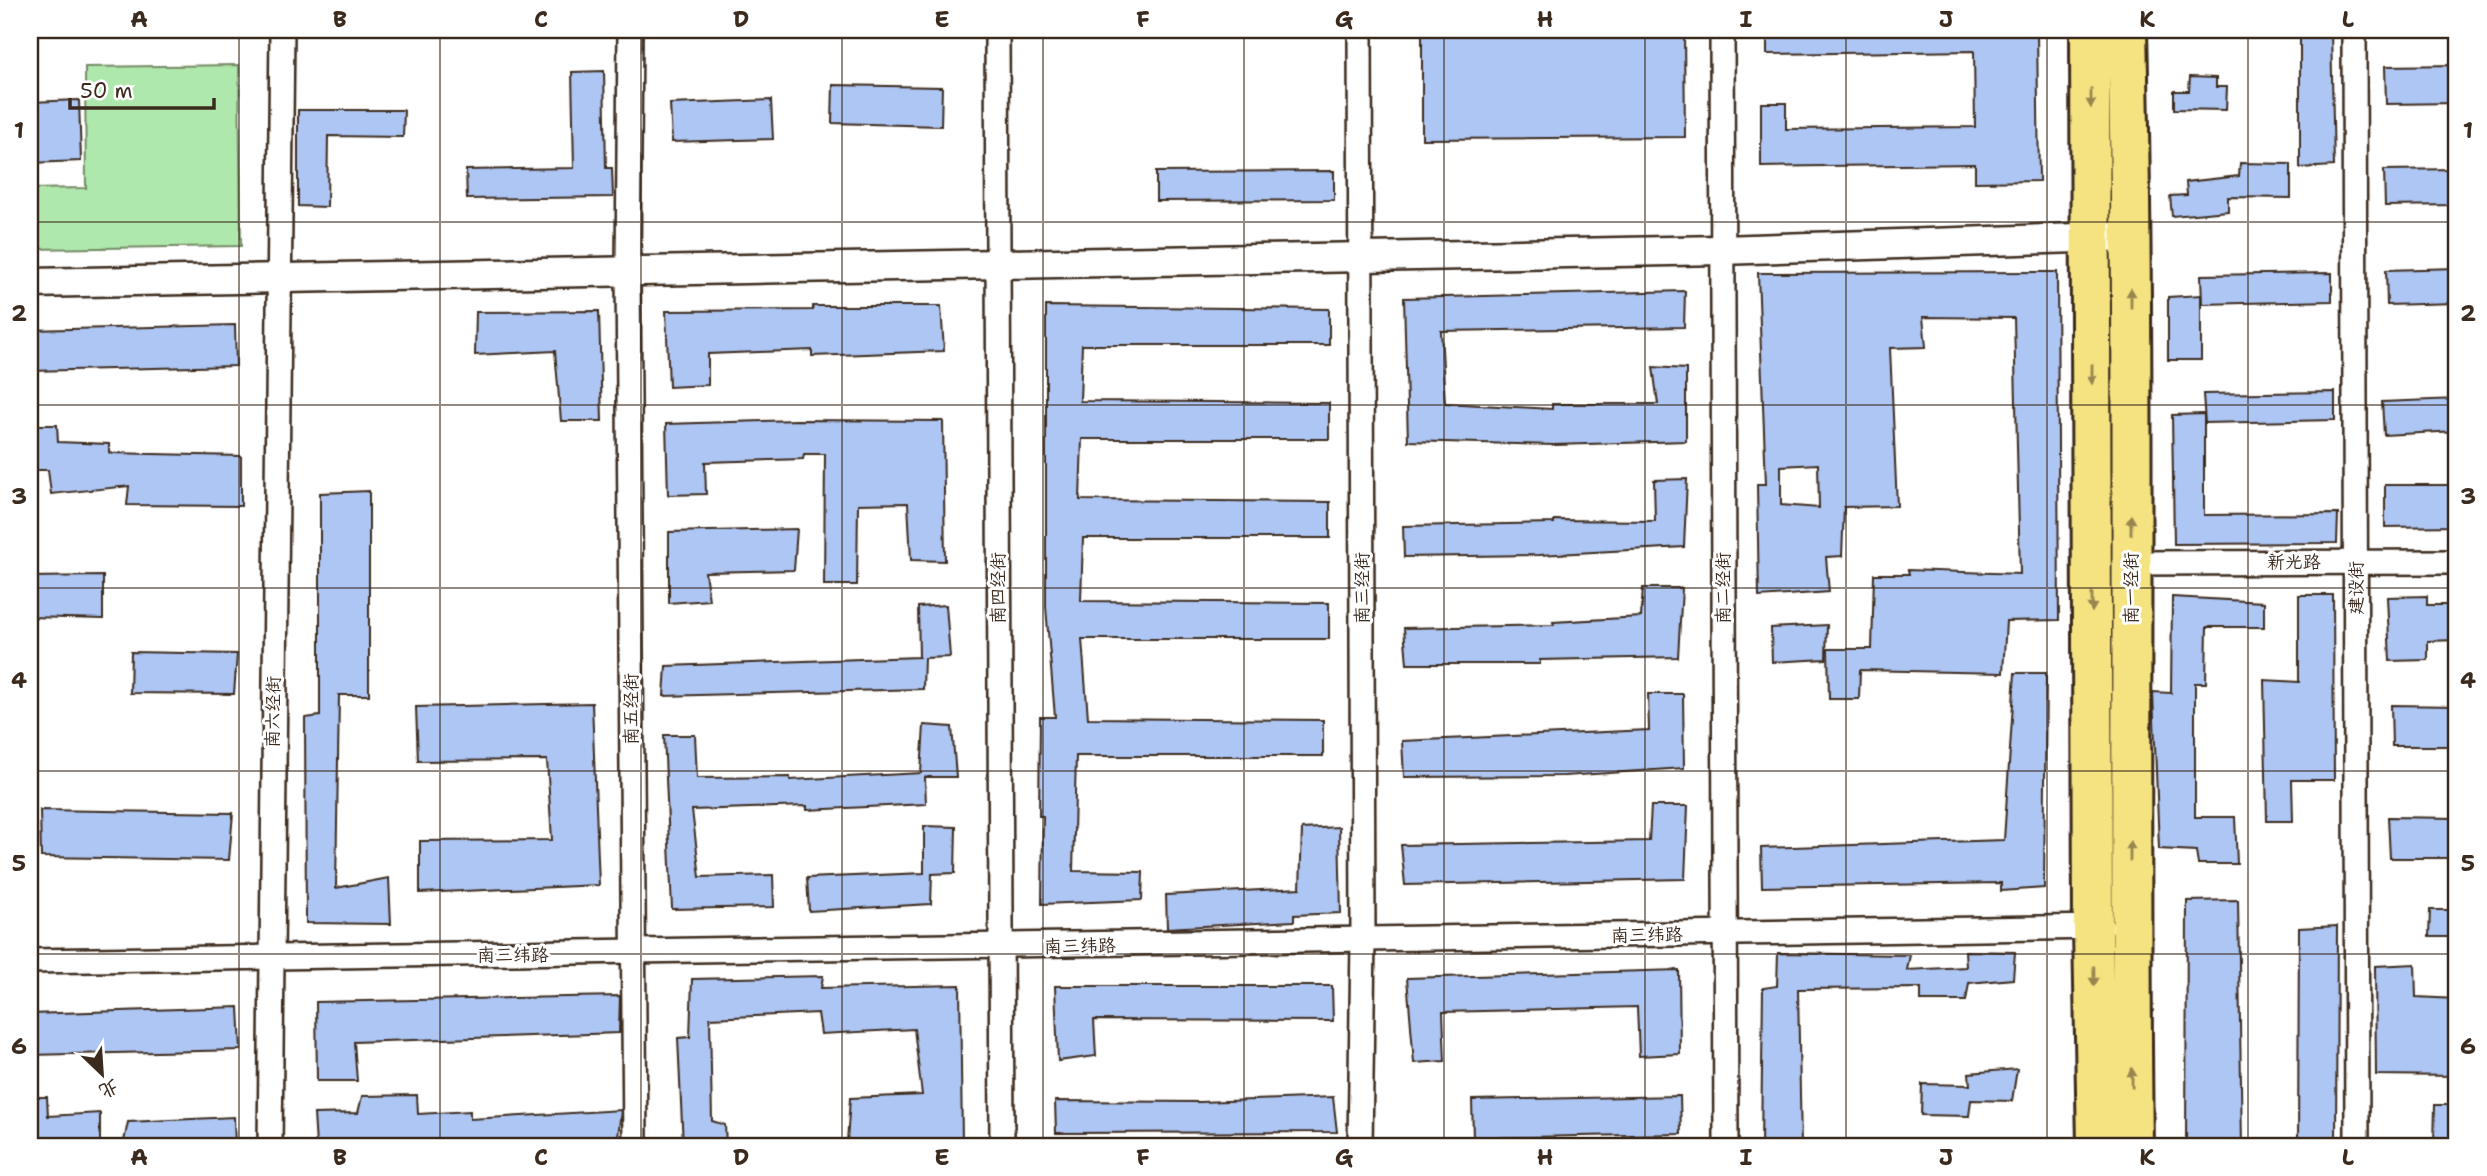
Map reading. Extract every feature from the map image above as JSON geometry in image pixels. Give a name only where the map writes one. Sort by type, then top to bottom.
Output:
[{"type":"highway","points":[[2090,30],[2106,237],[2093,929],[2097,1146]]},
{"type":"highway","name":"南一经街","points":[[2127,30],[2132,234],[2130,924],[2133,1146]]},
{"type":"street","name":"南六经街","points":[[270,1146],[282,30]]},
{"type":"street","name":"南五经街","points":[[630,30],[628,272],[635,1146]]},
{"type":"street","name":"南四经街","points":[[997,30],[1002,1146]]},
{"type":"street","name":"南三经街","points":[[1360,30],[1363,940],[1360,1146]]},
{"type":"street","name":"南二经街","points":[[1722,30],[1726,1146]]},
{"type":"street","name":"建设街","points":[[2354,30],[2357,1146]]},
{"type":"street","points":[[30,283],[1721,250],[2106,237]]},
{"type":"street","name":"新光路","points":[[2131,563],[2457,562]]},
{"type":"street","name":"南三纬路","points":[[30,961],[270,956],[633,954],[2093,929],[2130,924]]},
{"type":"green space","points":[[239,65],[241,246],[30,249],[30,189],[86,188],[85,67]]},
{"type":"building","points":[[1422,30],[1684,30],[1685,137],[1422,139]]},
{"type":"building","points":[[1767,30],[2037,30],[2039,181],[1975,182],[1975,164],[1761,167],[1761,103],[1786,103],[1786,129],[1975,127],[1974,51],[1767,54]]},
{"type":"building","points":[[2300,30],[2331,30],[2334,166],[2300,168]]},
{"type":"building","points":[[2457,65],[2457,103],[2386,104],[2385,66]]},
{"type":"building","points":[[604,71],[606,168],[612,168],[613,197],[467,199],[466,170],[574,168],[572,72]]},
{"type":"building","points":[[2190,77],[2216,78],[2216,87],[2227,87],[2226,110],[2174,109],[2174,91],[2189,91]]},
{"type":"building","points":[[833,85],[942,87],[941,126],[832,123]]},
{"type":"building","points":[[79,100],[81,161],[30,163],[30,102]]},
{"type":"building","points":[[771,100],[773,139],[672,142],[670,104]]},
{"type":"building","points":[[298,110],[404,110],[403,137],[328,136],[327,207],[298,206]]},
{"type":"building","points":[[2240,163],[2291,164],[2291,198],[2228,197],[2228,211],[2172,216],[2170,196],[2187,195],[2186,182],[2239,176]]},
{"type":"building","points":[[2457,169],[2457,205],[2385,206],[2384,170]]},
{"type":"building","points":[[1334,171],[1334,200],[1156,201],[1156,172]]},
{"type":"building","points":[[2457,268],[2457,303],[2387,305],[2386,270]]},
{"type":"building","points":[[2057,272],[2059,620],[2006,621],[2003,673],[1860,670],[1859,699],[1829,699],[1828,649],[1872,649],[1874,574],[1909,574],[1908,570],[2020,574],[2014,318],[1923,317],[1926,347],[1890,348],[1897,506],[1844,507],[1842,556],[1826,557],[1829,592],[1759,597],[1757,484],[1766,484],[1758,273]],"holes":[[[1818,464],[1819,508],[1781,505],[1781,466]]]},
{"type":"building","points":[[2332,273],[2332,301],[2202,304],[2201,275]]},
{"type":"building","points":[[1685,291],[1684,327],[1441,331],[1445,403],[1552,409],[1552,404],[1658,404],[1653,367],[1686,369],[1686,441],[1554,445],[1408,441],[1404,298]]},
{"type":"building","points":[[2201,295],[2201,360],[2168,360],[2168,297]]},
{"type":"building","points":[[813,306],[941,306],[944,351],[812,356],[812,350],[708,354],[708,385],[669,387],[666,311],[813,310]]},
{"type":"building","points":[[1046,306],[1329,309],[1329,345],[1082,345],[1080,401],[1329,403],[1329,439],[1082,439],[1080,500],[1330,502],[1330,538],[1083,538],[1081,601],[1329,603],[1329,639],[1082,639],[1088,718],[1323,720],[1323,756],[1076,756],[1073,871],[1143,872],[1142,900],[1042,904],[1040,717],[1055,717],[1046,607]]},
{"type":"building","points":[[599,311],[602,421],[561,421],[555,351],[475,355],[476,312]]},
{"type":"building","points":[[235,325],[236,366],[30,371],[30,330]]},
{"type":"building","points":[[2335,392],[2335,420],[2205,423],[2203,394]]},
{"type":"building","points":[[2457,399],[2457,431],[2384,435],[2382,402]]},
{"type":"building","points":[[2204,414],[2204,515],[2338,514],[2337,543],[2174,544],[2172,415]]},
{"type":"building","points":[[797,420],[943,421],[945,561],[911,560],[908,503],[858,504],[857,585],[824,585],[825,454],[804,454],[803,459],[705,462],[706,494],[668,495],[666,424]]},
{"type":"building","points":[[30,425],[57,425],[58,442],[109,444],[109,453],[241,456],[241,506],[127,505],[129,486],[51,494],[48,470],[30,470]]},
{"type":"building","points":[[1687,479],[1684,547],[1539,555],[1404,557],[1403,526],[1554,523],[1554,520],[1655,521],[1654,480]]},
{"type":"building","points":[[2385,485],[2457,485],[2457,526],[2385,527]]},
{"type":"building","points":[[369,491],[369,695],[339,695],[336,888],[389,878],[391,924],[306,923],[305,718],[320,716],[320,493]]},
{"type":"building","points":[[797,529],[794,570],[705,572],[709,600],[669,603],[669,532]]},
{"type":"building","points":[[103,576],[103,619],[30,617],[30,577]]},
{"type":"building","points":[[1643,588],[1682,588],[1678,657],[1540,660],[1540,664],[1407,664],[1404,628],[1554,625],[1553,622],[1641,617]]},
{"type":"building","points":[[2299,595],[2333,595],[2334,780],[2292,780],[2293,821],[2267,821],[2264,680],[2299,682]]},
{"type":"building","points":[[2427,596],[2427,605],[2457,605],[2457,640],[2428,641],[2428,660],[2390,661],[2387,597]]},
{"type":"building","points":[[2172,597],[2264,602],[2264,627],[2207,627],[2206,683],[2195,683],[2195,817],[2235,817],[2237,864],[2198,864],[2196,851],[2159,849],[2153,692],[2171,693]]},
{"type":"building","points":[[946,605],[950,657],[924,658],[923,689],[664,696],[666,666],[919,657],[918,607]]},
{"type":"building","points":[[1827,625],[1826,659],[1772,662],[1771,628]]},
{"type":"building","points":[[131,652],[237,654],[234,694],[130,693]]},
{"type":"building","points":[[2015,673],[2046,673],[2044,888],[2001,891],[2001,883],[1762,887],[1761,848],[2004,840]]},
{"type":"building","points":[[1648,694],[1683,694],[1684,768],[1564,776],[1404,777],[1402,741],[1649,730]]},
{"type":"building","points":[[592,703],[599,885],[420,893],[420,841],[552,840],[547,760],[418,761],[416,707]]},
{"type":"building","points":[[2391,705],[2457,706],[2457,746],[2392,746]]},
{"type":"building","points":[[924,725],[952,727],[956,777],[925,777],[926,804],[807,810],[807,806],[692,810],[700,877],[773,875],[774,907],[672,909],[664,735],[695,735],[697,778],[790,777],[790,780],[921,773]]},
{"type":"building","points":[[1651,806],[1688,806],[1685,879],[1405,885],[1401,845],[1649,841]]},
{"type":"building","points":[[40,810],[233,813],[229,860],[41,857]]},
{"type":"building","points":[[2388,817],[2457,818],[2457,858],[2390,858]]},
{"type":"building","points":[[924,826],[956,827],[955,873],[932,874],[931,904],[809,911],[807,878],[924,873]]},
{"type":"building","points":[[1339,827],[1341,913],[1294,915],[1294,921],[1167,928],[1166,895],[1300,888],[1302,829]]},
{"type":"building","points":[[2238,900],[2242,1146],[2186,1146],[2187,901]]},
{"type":"building","points":[[2430,910],[2457,910],[2457,937],[2429,937]]},
{"type":"building","points":[[2337,926],[2336,1146],[2298,1146],[2299,928]]},
{"type":"building","points":[[1965,951],[2015,952],[2013,979],[1969,983],[1966,1001],[1921,1001],[1921,988],[1798,989],[1801,1146],[1761,1146],[1763,988],[1777,986],[1778,953],[1910,955],[1907,970],[1966,967]]},
{"type":"building","points":[[2415,964],[2416,997],[2457,999],[2457,1076],[2376,1075],[2375,966]]},
{"type":"building","points":[[1679,970],[1680,1054],[1639,1056],[1637,1007],[1443,1012],[1445,1061],[1414,1063],[1407,978]]},
{"type":"building","points":[[823,976],[821,988],[960,985],[962,1142],[847,1142],[850,1098],[922,1095],[914,1029],[821,1034],[818,1013],[710,1018],[712,1121],[725,1125],[726,1146],[683,1146],[678,1038],[690,1037],[692,979]]},
{"type":"building","points":[[1055,986],[1332,986],[1333,1021],[1094,1020],[1096,1056],[1058,1061]]},
{"type":"building","points":[[620,996],[619,1033],[354,1042],[357,1081],[317,1081],[316,1002]]},
{"type":"building","points":[[239,1007],[241,1050],[30,1055],[30,1014]]},
{"type":"building","points":[[2017,1069],[2012,1101],[1971,1100],[1969,1116],[1921,1115],[1922,1084],[1970,1085],[1969,1073]]},
{"type":"building","points":[[417,1095],[418,1114],[470,1111],[470,1119],[621,1110],[617,1146],[411,1146],[410,1143],[369,1142],[369,1146],[316,1146],[314,1114],[358,1113],[362,1096]]},
{"type":"building","points":[[1680,1096],[1681,1134],[1473,1138],[1472,1100]]},
{"type":"building","points":[[30,1097],[47,1097],[48,1116],[100,1113],[100,1146],[30,1145]]},
{"type":"building","points":[[1333,1097],[1337,1132],[1056,1133],[1055,1101],[1200,1102]]},
{"type":"building","points":[[2435,1105],[2457,1105],[2457,1146],[2434,1146]]},
{"type":"building","points":[[234,1117],[235,1146],[123,1146],[128,1122]]}]
